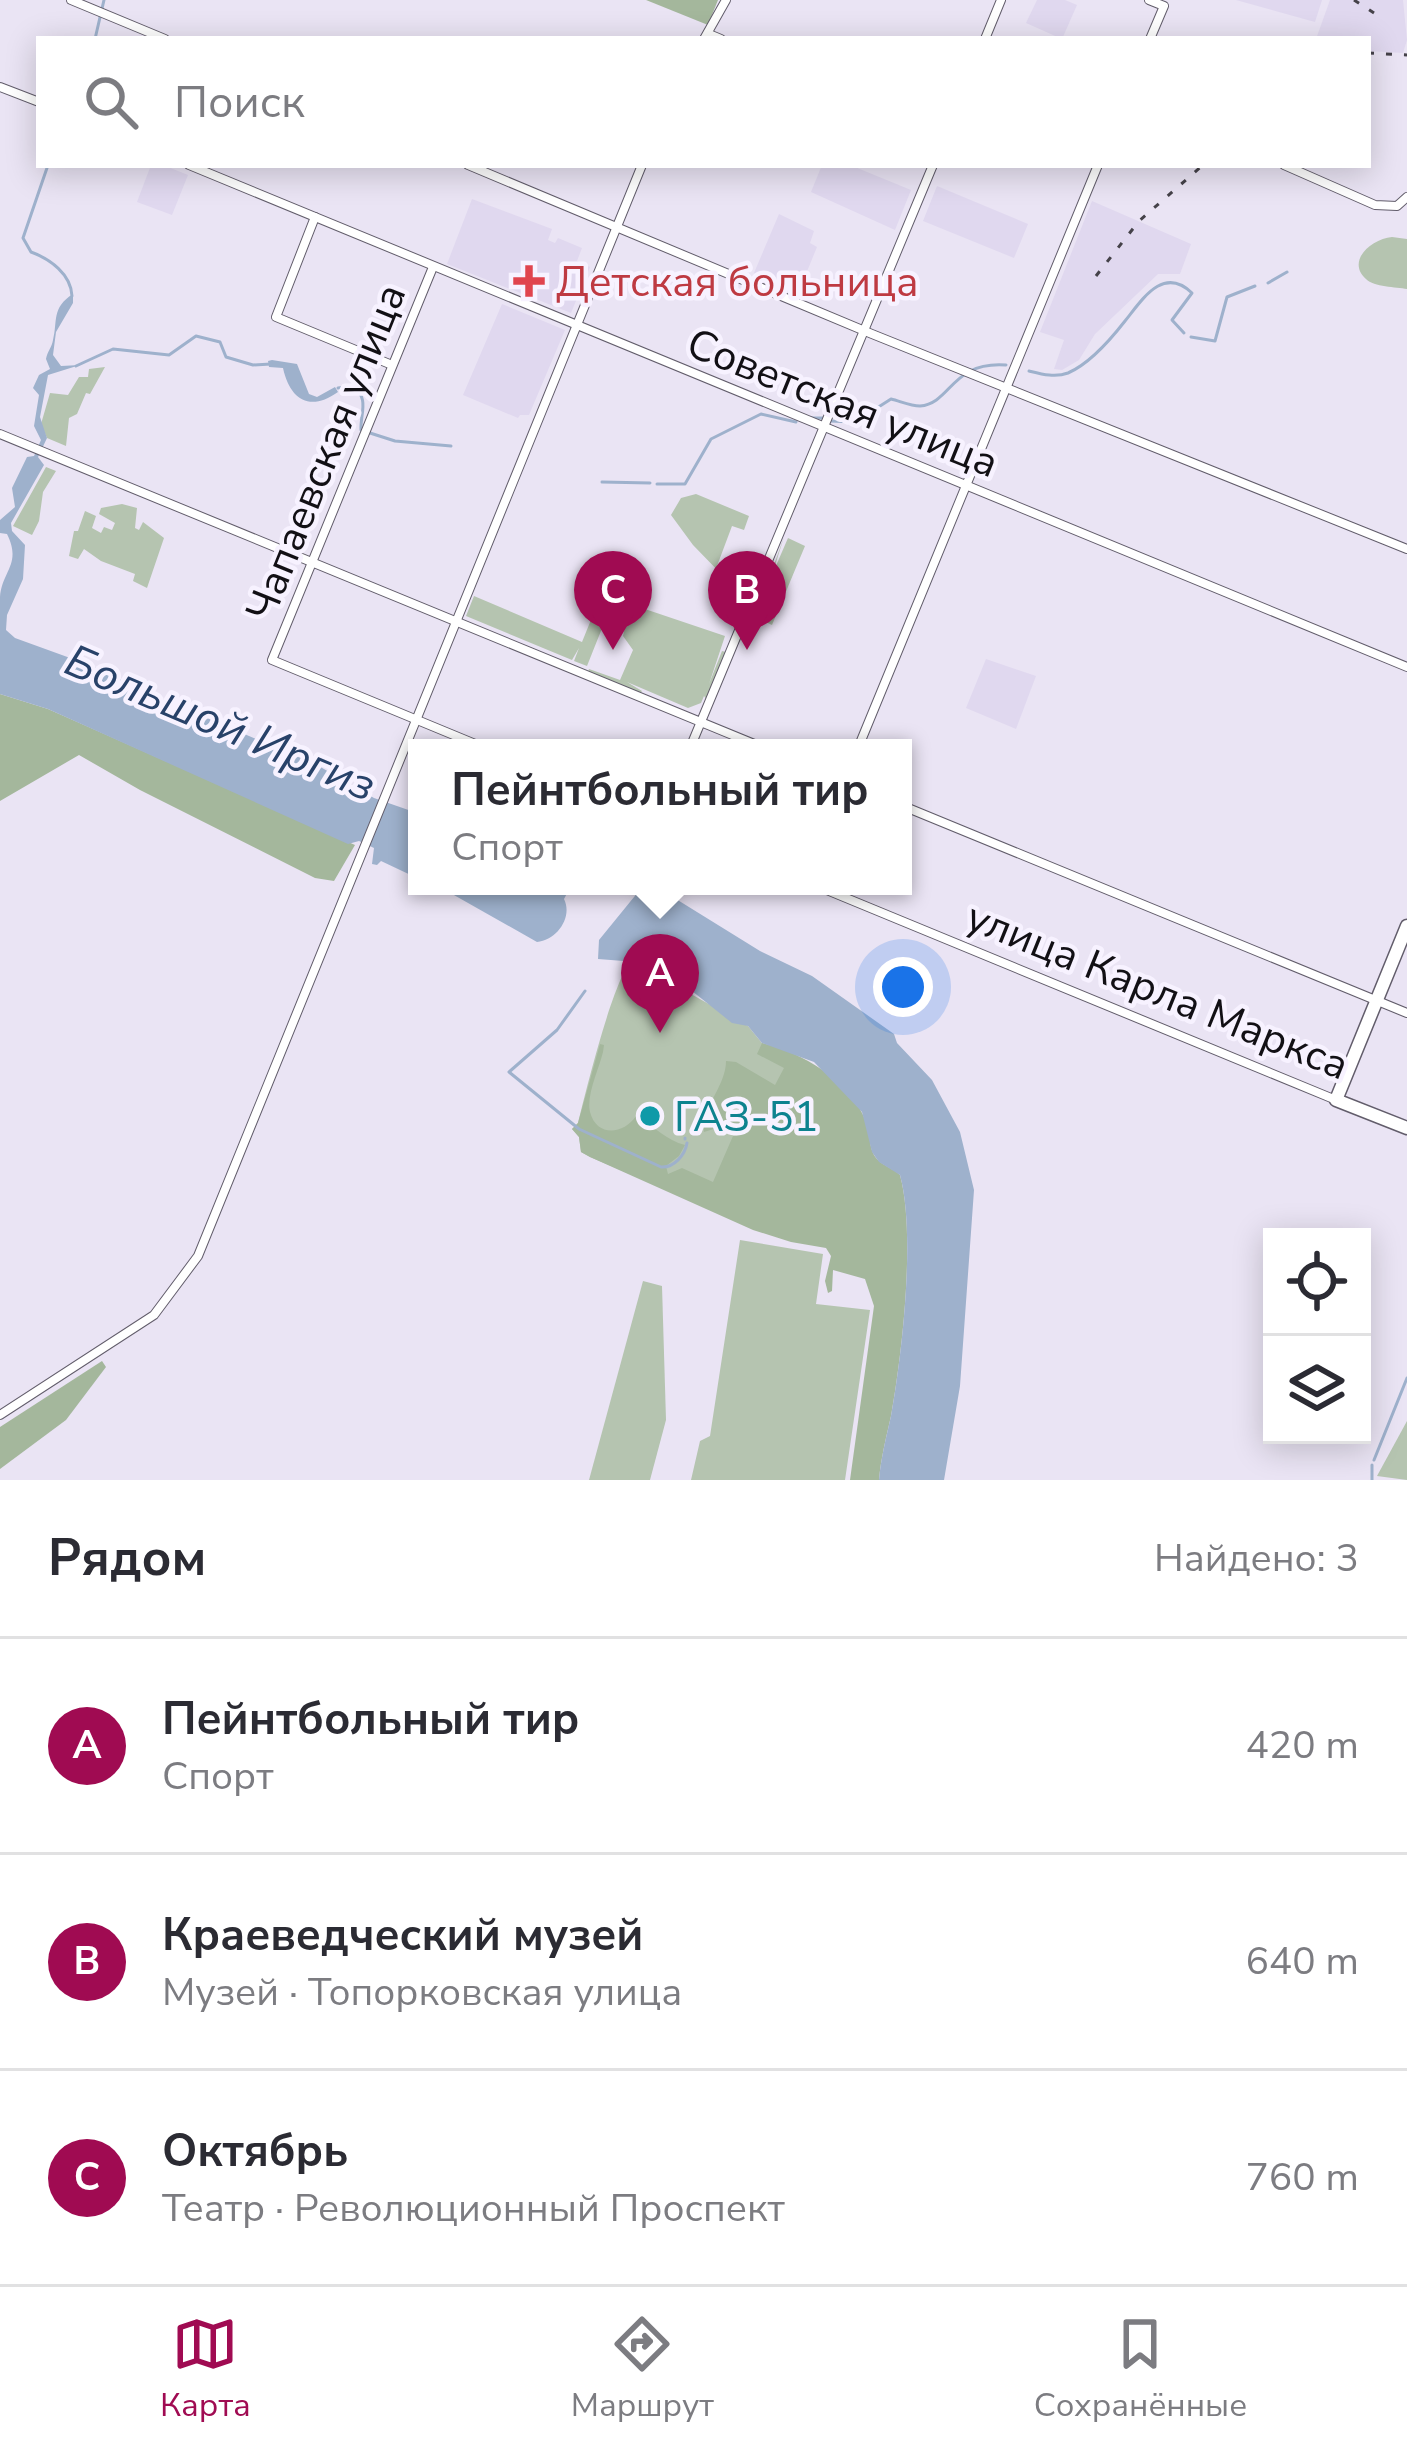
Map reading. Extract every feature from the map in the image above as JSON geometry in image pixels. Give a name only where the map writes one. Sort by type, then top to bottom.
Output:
[{"type":"highway","points":[[1336,1100],[1407,926]]},
{"type":"highway","name":"улица Карла Маркса","points":[[1336,1100],[1407,1128]]},
{"type":"street","points":[[71,0],[158,36]]},
{"type":"street","points":[[707,36],[726,0]]},
{"type":"street","points":[[990,36],[1001,0]]},
{"type":"street","points":[[1149,0],[1164,6],[1151,36]]},
{"type":"street","points":[[0,87],[36,101]]},
{"type":"street","name":"Советская улица","points":[[196,168],[1407,667]]},
{"type":"street","points":[[474,168],[1407,549]]},
{"type":"street","points":[[0,1415],[154,1315],[187,1274],[206,1238],[640,168]]},
{"type":"street","points":[[695,739],[932,168]]},
{"type":"street","points":[[862,739],[1097,168]]},
{"type":"street","points":[[1291,168],[1375,205],[1391,207],[1407,197]]},
{"type":"street","points":[[315,217],[276,317],[392,365]]},
{"type":"street","name":"Чапаевская улица","points":[[414,719],[272,660],[434,267]]},
{"type":"street","points":[[0,434],[743,739]]},
{"type":"street","points":[[414,719],[463,739]]},
{"type":"street","points":[[912,810],[1407,1013]]},
{"type":"street","name":"улица Карла Маркса","points":[[839,895],[1336,1100]]},
{"type":"shaded area","points":[[1037,0],[1077,5],[1063,36],[1026,23]]},
{"type":"shaded area","points":[[1236,0],[1322,0],[1315,22]]},
{"type":"shaded area","points":[[1330,0],[1403,0],[1407,40],[1403,53],[1371,51],[1371,36],[1317,36]]},
{"type":"shaded area","points":[[150,168],[170,168],[188,175],[172,215],[137,202]]},
{"type":"shaded area","points":[[821,168],[857,168],[911,190],[895,230],[811,192]]},
{"type":"shaded area","points":[[937,186],[1028,224],[1014,258],[923,221]]},
{"type":"shaded area","points":[[472,199],[552,229],[548,240],[555,243],[558,238],[582,248],[577,261],[590,267],[571,313],[447,264]]},
{"type":"shaded area","points":[[1092,201],[1191,244],[1180,274],[1158,274],[1095,334],[1079,360],[1062,370],[1054,369],[1064,340],[1040,332]]},
{"type":"shaded area","points":[[779,214],[814,231],[810,243],[817,247],[799,291],[754,273]]},
{"type":"shaded area","points":[[502,304],[565,330],[529,415],[518,418],[463,395]]},
{"type":"shaded area","points":[[986,659],[1036,676],[1016,729],[966,708]]},
{"type":"green space","points":[[646,0],[718,0],[708,25]]},
{"type":"green space","points":[[1392,237],[1407,239],[1407,289],[1374,284],[1361,272],[1364,252]]},
{"type":"green space","points":[[105,367],[77,414],[69,418],[66,446],[47,438],[41,424],[50,393],[68,395],[79,377],[88,377],[89,369]]},
{"type":"green space","points":[[46,467],[56,471],[43,492],[32,535],[13,526]]},
{"type":"green space","points":[[696,494],[749,516],[744,530],[732,526],[717,566],[728,571],[726,579],[671,515],[681,498]]},
{"type":"green space","points":[[122,504],[137,508],[135,528],[139,530],[143,522],[164,538],[147,588],[133,581],[135,574],[84,549],[78,559],[69,556],[74,531],[85,511],[96,516],[92,528],[101,533],[104,527],[112,530],[115,523],[99,514],[101,508]]},
{"type":"green space","points":[[784,537],[772,575],[788,538],[805,546],[772,625],[755,617]]},
{"type":"green space","points":[[610,573],[622,578],[587,666],[574,661],[579,648],[572,660],[466,616],[474,596],[582,642]]},
{"type":"green space","points":[[630,604],[725,636],[709,684],[722,651],[726,652],[707,700],[704,696],[701,703],[688,708],[627,682],[640,694],[588,672],[620,680],[633,650],[623,636]]},
{"type":"green space","points":[[0,694],[48,709],[355,845],[334,881],[315,878],[79,755],[0,801]]},
{"type":"green space","points":[[631,962],[649,963],[677,979],[691,994],[748,1026],[762,1043],[797,1055],[728,1216],[581,1152],[579,1137],[572,1129],[578,1123],[616,990]]},
{"type":"green space","points":[[762,1043],[808,1061],[837,1081],[859,1107],[874,1155],[900,1175],[907,1229],[906,1295],[879,1480],[850,1480],[874,1306],[865,1279],[833,1270],[828,1293],[825,1281],[831,1256],[826,1248],[753,1230],[590,1157],[581,1152],[579,1137],[572,1129],[578,1123],[600,1044],[604,1045],[590,1098],[593,1120],[604,1129],[618,1130],[636,1116],[685,1145],[666,1166],[668,1174],[682,1168],[713,1182],[733,1136],[717,1128],[704,1132],[704,1123],[726,1061],[775,1085],[784,1068],[757,1054]]},
{"type":"green space","points":[[740,1240],[823,1254],[816,1304],[870,1310],[845,1480],[691,1480],[700,1441],[710,1436]]},
{"type":"green space","points":[[643,1281],[662,1286],[666,1420],[650,1480],[589,1480]]},
{"type":"green space","points":[[102,1361],[106,1367],[66,1420],[0,1469],[0,1427]]},
{"type":"green space","points":[[1407,1421],[1407,1480],[1377,1476]]},
{"type":"water","points":[[73,294],[73,303],[56,332],[53,355],[61,366],[80,365],[48,375],[40,417],[47,438],[38,457],[44,465],[11,523],[25,545],[23,579],[7,615],[6,630],[15,638],[117,675],[123,682],[317,765],[374,798],[408,810],[408,874],[381,861],[372,864],[374,848],[359,841],[348,844],[48,709],[0,694],[0,597],[13,553],[7,534],[0,533],[0,520],[15,507],[12,488],[41,440],[34,426],[39,395],[33,388],[39,375],[50,369],[46,359],[61,304]]},
{"type":"water","points":[[272,360],[297,364],[309,394],[317,397],[335,387],[338,392],[319,401],[303,400],[291,388],[283,368],[269,367]]},
{"type":"water","points":[[454,895],[566,895],[561,927],[537,942]]},
{"type":"water","points":[[636,895],[670,895],[760,951],[812,976],[894,1034],[932,1080],[960,1132],[974,1190],[960,1386],[944,1480],[879,1480],[903,1328],[907,1229],[900,1175],[872,1152],[862,1112],[814,1062],[762,1043],[748,1026],[732,1023],[677,979],[649,963],[598,959],[599,940]]},
{"type":"waterway","points":[[96,36],[104,0]]},
{"type":"waterway","points":[[47,168],[23,238],[31,252],[64,274],[72,296]]},
{"type":"waterway","points":[[1268,283],[1287,272]]},
{"type":"waterway","points":[[1029,371],[1058,375],[1076,369],[1163,284],[1181,285],[1192,293],[1172,320],[1184,333]]},
{"type":"waterway","points":[[1191,337],[1215,341],[1227,297],[1255,286]]},
{"type":"waterway","points":[[76,366],[113,349],[169,355],[196,336],[220,342],[226,357],[253,365],[271,364]]},
{"type":"waterway","points":[[830,421],[855,422],[891,399],[916,406],[931,403],[974,369],[1006,365]]},
{"type":"waterway","points":[[338,388],[353,386],[361,396],[361,430]]},
{"type":"waterway","points":[[657,484],[685,484],[711,439],[761,414],[796,422]]},
{"type":"waterway","points":[[812,418],[823,418]]},
{"type":"waterway","points":[[370,433],[395,441],[451,446]]},
{"type":"waterway","points":[[602,482],[650,483]]},
{"type":"waterway","points":[[585,991],[557,1030],[509,1072],[579,1129],[661,1167],[678,1160],[687,1143]]},
{"type":"waterway","points":[[1374,1460],[1407,1378]]},
{"type":"waterway","points":[[1372,1465],[1372,1480]]},
{"type":"railway","points":[[1354,0],[1374,13]]},
{"type":"railway","points":[[1371,53],[1407,55]]},
{"type":"railway","points":[[1096,276],[1139,221],[1200,168]]},
{"type":"place","name":"Детская больница","points":[[529,281]]},
{"type":"place","name":"Октябрь","points":[[613,650]]},
{"type":"place","name":"Краеведческий музей","points":[[747,650]]},
{"type":"place","name":"Пейнтбольный тир","points":[[660,1033]]},
{"type":"place","name":"ГАЗ-51","points":[[650,1116]]},
{"type":"water label","name":"Большой Иргиз","points":[[221,722]]}]
